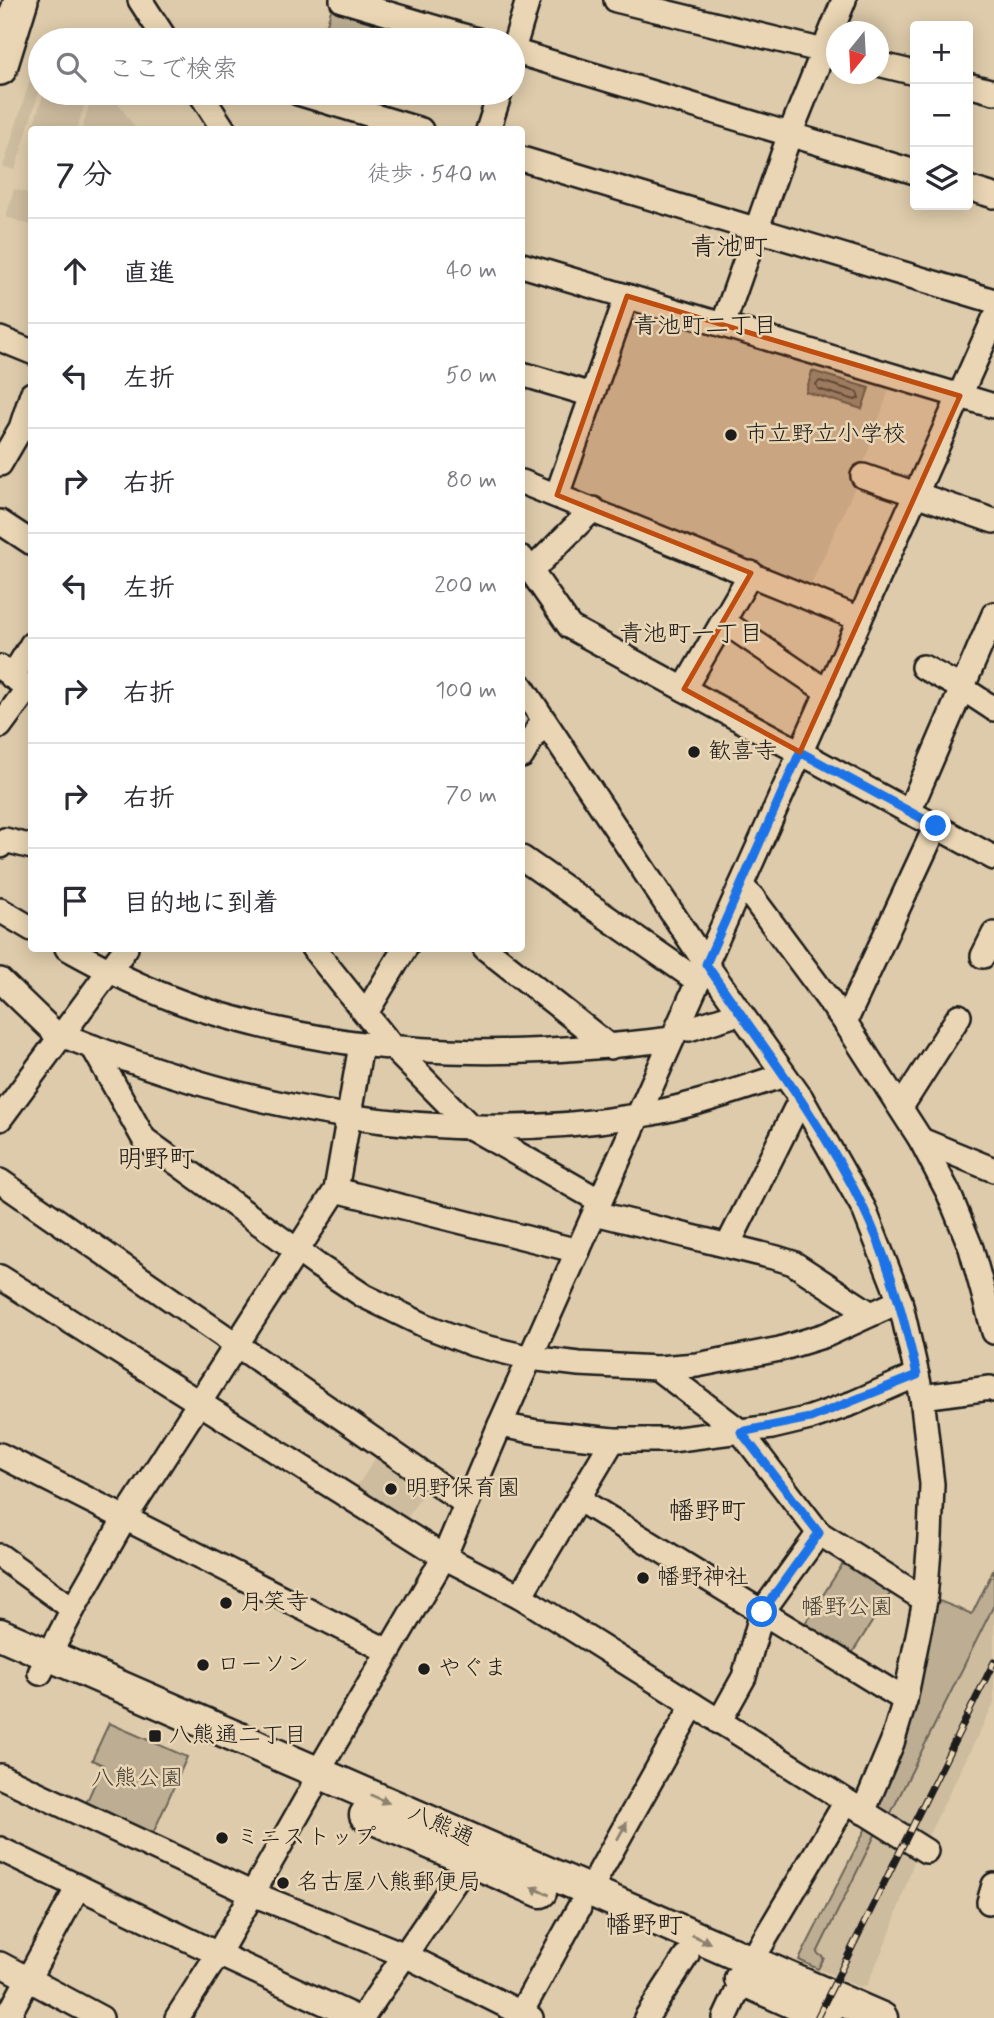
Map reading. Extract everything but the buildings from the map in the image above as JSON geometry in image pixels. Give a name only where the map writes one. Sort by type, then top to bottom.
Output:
[{"type":"highway","points":[[0,68],[23,0]]},
{"type":"main road","points":[[0,87],[23,0]]},
{"type":"main road","name":"八熊通","points":[[1,1643],[748,1971],[882,2018]]},
{"type":"main road","name":"八熊通","points":[[314,1781],[469,1861],[584,1899],[687,1955],[748,1971],[826,2018]]},
{"type":"street","points":[[140,0],[158,28]]},
{"type":"street","points":[[342,0],[436,28]]},
{"type":"street","points":[[520,28],[528,0]]},
{"type":"street","points":[[616,0],[826,51]]},
{"type":"street","points":[[838,21],[844,0]]},
{"type":"street","points":[[525,54],[910,170]]},
{"type":"street","points":[[723,325],[790,134],[826,60]]},
{"type":"street","points":[[889,67],[910,72]]},
{"type":"street","points":[[973,86],[994,92]]},
{"type":"street","points":[[208,105],[221,126]]},
{"type":"street","points":[[338,105],[408,126]]},
{"type":"street","points":[[489,126],[496,105]]},
{"type":"street","points":[[525,160],[994,301]]},
{"type":"street","points":[[973,190],[994,196]]},
{"type":"street","points":[[525,266],[994,406]]},
{"type":"street","points":[[557,495],[627,296]]},
{"type":"street","points":[[177,2018],[253,1894],[314,1781],[444,1557],[465,1503],[994,319]]},
{"type":"street","points":[[0,339],[28,350]]},
{"type":"street","points":[[525,375],[592,395]]},
{"type":"street","points":[[0,464],[26,431]]},
{"type":"street","points":[[863,476],[994,521]]},
{"type":"street","points":[[525,483],[860,619]]},
{"type":"street","points":[[593,509],[525,563],[570,627],[994,859]]},
{"type":"street","points":[[0,522],[28,540]]},
{"type":"street","points":[[684,689],[751,573]]},
{"type":"street","points":[[909,811],[994,614]]},
{"type":"street","points":[[723,621],[828,692]]},
{"type":"street","points":[[0,726],[28,655]]},
{"type":"street","points":[[923,667],[994,709]]},
{"type":"street","points":[[525,692],[702,972],[740,1013],[801,1098],[864,1209],[900,1301],[919,1386],[932,1484],[925,1600],[905,1700],[892,1742],[854,1807],[748,1971],[725,2018]]},
{"type":"street","points":[[525,746],[543,720]]},
{"type":"street","points":[[845,1022],[936,826]]},
{"type":"street","points":[[0,846],[5,840],[28,845]]},
{"type":"street","points":[[525,860],[702,972]]},
{"type":"street","points":[[741,886],[753,898],[845,1022],[921,1140],[949,1194],[986,1282],[994,1332]]},
{"type":"street","points":[[0,910],[28,927]]},
{"type":"street","points":[[983,956],[994,934]]},
{"type":"street","points":[[74,952],[178,1002],[239,1020],[361,1045],[394,1049],[465,1053],[610,1047],[689,1029],[740,1013]]},
{"type":"street","points":[[0,1119],[123,952]]},
{"type":"street","points":[[316,952],[394,1049],[472,1128],[597,1207],[793,1264],[871,1314]]},
{"type":"street","points":[[366,1013],[403,952]]},
{"type":"street","points":[[490,952],[610,1047]]},
{"type":"street","points":[[0,980],[61,1036],[254,1098],[348,1118],[472,1128],[537,1127],[638,1116],[705,1101],[783,1075]]},
{"type":"street","points":[[901,1107],[958,1016]]},
{"type":"street","points":[[44,1664],[125,1518],[336,1190],[361,1045]]},
{"type":"street","points":[[93,1047],[144,1139],[364,1296],[426,1326],[473,1344],[530,1358],[579,1364],[657,1368],[697,1364],[780,1349],[826,1335],[900,1301]]},
{"type":"street","points":[[728,1245],[801,1098]]},
{"type":"street","points":[[921,1140],[994,1170]]},
{"type":"street","points":[[0,1181],[465,1503]]},
{"type":"street","points":[[336,1190],[578,1251]]},
{"type":"street","points":[[0,1277],[444,1557],[520,1596],[926,1851]]},
{"type":"street","points":[[657,1368],[741,1432],[819,1533],[925,1600]]},
{"type":"street","points":[[500,1425],[612,1440],[671,1440],[741,1432],[810,1418],[919,1386],[994,1390]]},
{"type":"street","points":[[520,1596],[612,1440]]},
{"type":"street","points":[[0,1455],[388,1651]]},
{"type":"street","points":[[578,1499],[905,1700]]},
{"type":"street","points":[[719,1721],[744,1677],[762,1612],[819,1533]]},
{"type":"street","points":[[0,1556],[73,1609]]},
{"type":"street","points":[[0,1776],[253,1894],[405,1955],[523,2016],[584,1899],[693,1705]]},
{"type":"street","points":[[0,1849],[218,1954],[359,2018],[469,1861]]},
{"type":"street","points":[[7,2018],[78,1887]]},
{"type":"street","points":[[646,2018],[687,1955]]},
{"type":"street","points":[[0,1964],[101,2018]]},
{"type":"highlighted area","points":[[627,296],[960,396],[800,752],[684,689],[751,573],[557,495]]},
{"type":"shaded area","points":[[28,86],[28,105],[35,105],[15,170],[3,167]]},
{"type":"shaded area","points":[[40,105],[84,105],[78,126],[33,126]]},
{"type":"shaded area","points":[[89,105],[119,105],[134,126],[83,126]]},
{"type":"shaded area","points":[[14,189],[28,193],[28,224],[6,217]]},
{"type":"shaded area","name":"市立野立小学校","points":[[638,311],[890,387],[857,483],[808,591],[569,492],[633,314]]},
{"type":"shaded area","name":"明野保育園","points":[[378,1454],[428,1486],[404,1523],[354,1491]]},
{"type":"shaded area","points":[[994,1569],[994,1703],[925,1842],[872,1809],[932,1598],[972,1614]]},
{"type":"shaded area","points":[[868,1824],[916,1855],[890,1933],[867,1985],[859,1987],[799,1960]]},
{"type":"green space","points":[[332,7],[393,25],[392,28],[326,28]]},
{"type":"green space","name":"幡野公園","points":[[846,1559],[893,1589],[849,1658],[802,1628]]},
{"type":"green space","points":[[994,1569],[994,1605],[888,1819],[872,1809],[932,1598],[972,1614]]},
{"type":"green space","name":"八熊公園","points":[[109,1723],[187,1757],[151,1838],[84,1808],[103,1765],[92,1760]]},
{"type":"green space","points":[[868,1824],[878,1829],[817,1953],[824,1958],[818,1969],[799,1960]]},
{"type":"water","points":[[812,371],[869,388],[862,409],[806,392]]},
{"type":"railway","points":[[817,2018],[994,1662]]},
{"type":"place","name":"市立野立小学校","points":[[731,435]]},
{"type":"place","name":"歓喜寺","points":[[694,752]]},
{"type":"place","name":"明野保育園","points":[[391,1489]]},
{"type":"place","name":"幡野神社","points":[[643,1578]]},
{"type":"place","name":"月笑寺","points":[[226,1603]]},
{"type":"place","name":"ローソン","points":[[203,1665]]},
{"type":"place","name":"やぐま","points":[[424,1669]]},
{"type":"place","name":"八熊通二丁目","points":[[155,1736]]},
{"type":"place","name":"ミニストップ","points":[[222,1838]]},
{"type":"place","name":"名古屋八熊郵便局","points":[[283,1883]]},
{"type":"district","name":"青池町","points":[[729,248]]},
{"type":"district","name":"青池町二丁目","points":[[705,326]]},
{"type":"district","name":"青池町一丁目","points":[[691,634]]},
{"type":"district","name":"明野町","points":[[156,1160]]},
{"type":"district","name":"幡野町","points":[[707,1512]]},
{"type":"district","name":"幡野町","points":[[644,1926]]},
{"type":"route","points":[[762,1612],[819,1533],[741,1432],[810,1418],[853,1403],[917,1375],[900,1301],[864,1209],[846,1173],[801,1098],[706,964],[800,752],[936,826]]}]
